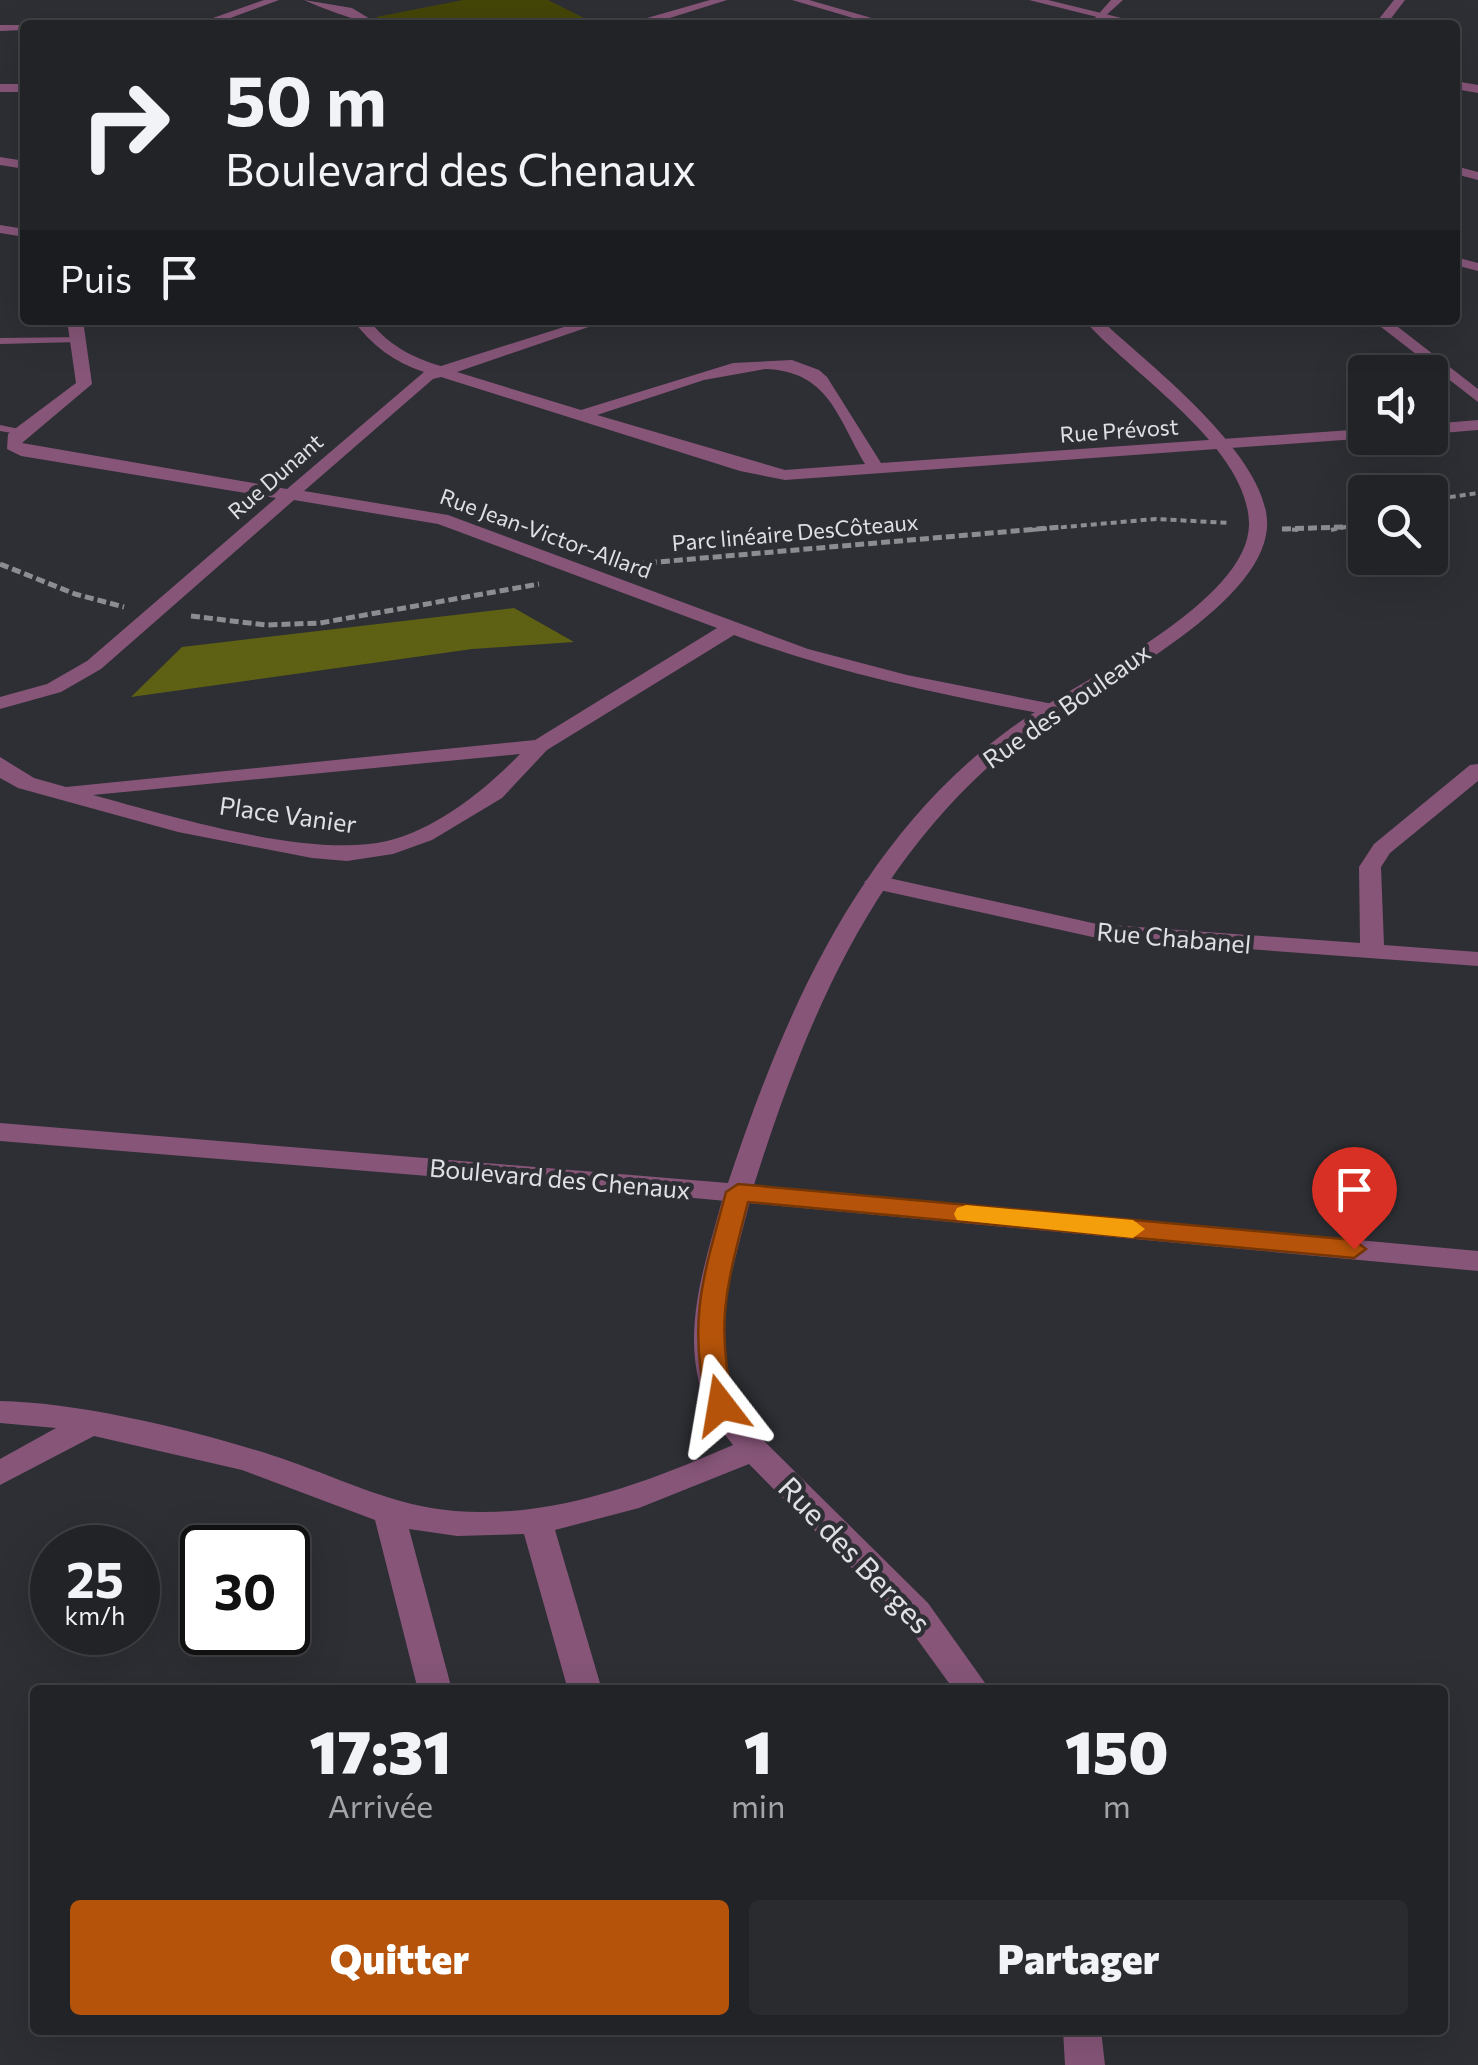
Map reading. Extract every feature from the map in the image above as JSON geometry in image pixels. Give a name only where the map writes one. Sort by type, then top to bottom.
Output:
[{"type":"street","points":[[217,20],[274,0]]},
{"type":"street","points":[[309,0],[348,10],[365,20]]},
{"type":"street","points":[[651,20],[661,14],[722,0]]},
{"type":"street","points":[[797,0],[871,20]]},
{"type":"street","points":[[1034,0],[1118,20]]},
{"type":"street","points":[[1098,16],[1118,0]]},
{"type":"street","points":[[1384,20],[1400,0]]},
{"type":"street","points":[[18,438],[84,384],[76,325]]},
{"type":"street","name":"Rue Prévost","points":[[365,325],[376,339],[404,358],[772,474],[877,470],[1348,435]]},
{"type":"street","name":"Rue Dunant","points":[[0,703],[54,688],[82,674],[438,370],[585,325]]},
{"type":"street","points":[[1097,325],[1220,445],[1252,490],[1258,526]]},
{"type":"street","points":[[1386,325],[1478,397]]},
{"type":"street","points":[[582,415],[741,367],[789,365],[820,380],[877,470]]},
{"type":"street","points":[[1448,428],[1478,425]]},
{"type":"street","name":"Rue Jean-Victor-Allard","points":[[18,438],[29,453],[442,519],[731,628],[870,672],[1053,710]]},
{"type":"street","name":"Rue des Bouleaux","points":[[738,1192],[802,1016],[836,945],[875,882],[957,785],[1053,710],[1210,607],[1240,575],[1254,549],[1258,526]]},
{"type":"street","name":"Place Vanier","points":[[0,763],[15,779],[178,825],[312,850],[359,853],[393,847],[424,835],[494,793],[540,746],[731,628]]},
{"type":"street","points":[[0,703],[0,712]]},
{"type":"street","name":"Place Vanier","points":[[60,791],[540,746]]},
{"type":"street","points":[[1372,952],[1370,867],[1382,850],[1478,770]]},
{"type":"street","name":"Rue Chabanel","points":[[875,882],[1059,925],[1478,959]]},
{"type":"street","name":"Boulevard des Chenaux","points":[[0,1132],[738,1192],[1478,1261]]},
{"type":"street","name":"Rue des Berges","points":[[738,1192],[712,1287],[709,1356],[721,1405],[754,1449],[916,1612],[969,1685]]},
{"type":"street","points":[[0,1412],[90,1424],[278,1470],[389,1512],[440,1521],[537,1522],[658,1492],[754,1449]]},
{"type":"street","points":[[0,1473],[90,1424]]},
{"type":"street","points":[[389,1512],[435,1685]]},
{"type":"street","points":[[537,1522],[584,1685]]},
{"type":"street","points":[[1082,2035],[1084,2065]]},
{"type":"lane","points":[[0,341],[79,339]]},
{"type":"lane","points":[[0,428],[18,438]]},
{"type":"path","points":[[1448,498],[1478,494]]},
{"type":"path","name":"Parc linéaire DesCôteaux","points":[[0,564],[88,598],[158,612],[250,624],[301,624],[660,560],[1156,518],[1325,531],[1348,527]]},
{"type":"shaded area","points":[[463,0],[548,0],[588,20],[380,20],[376,17]]},
{"type":"shaded area","points":[[514,608],[574,642],[472,649],[131,697],[182,647]]},
{"type":"slow traffic","points":[[966,1214],[1133,1229]]},
{"type":"route","points":[[721,1405],[709,1356],[709,1306],[738,1192],[1354,1249]]}]
